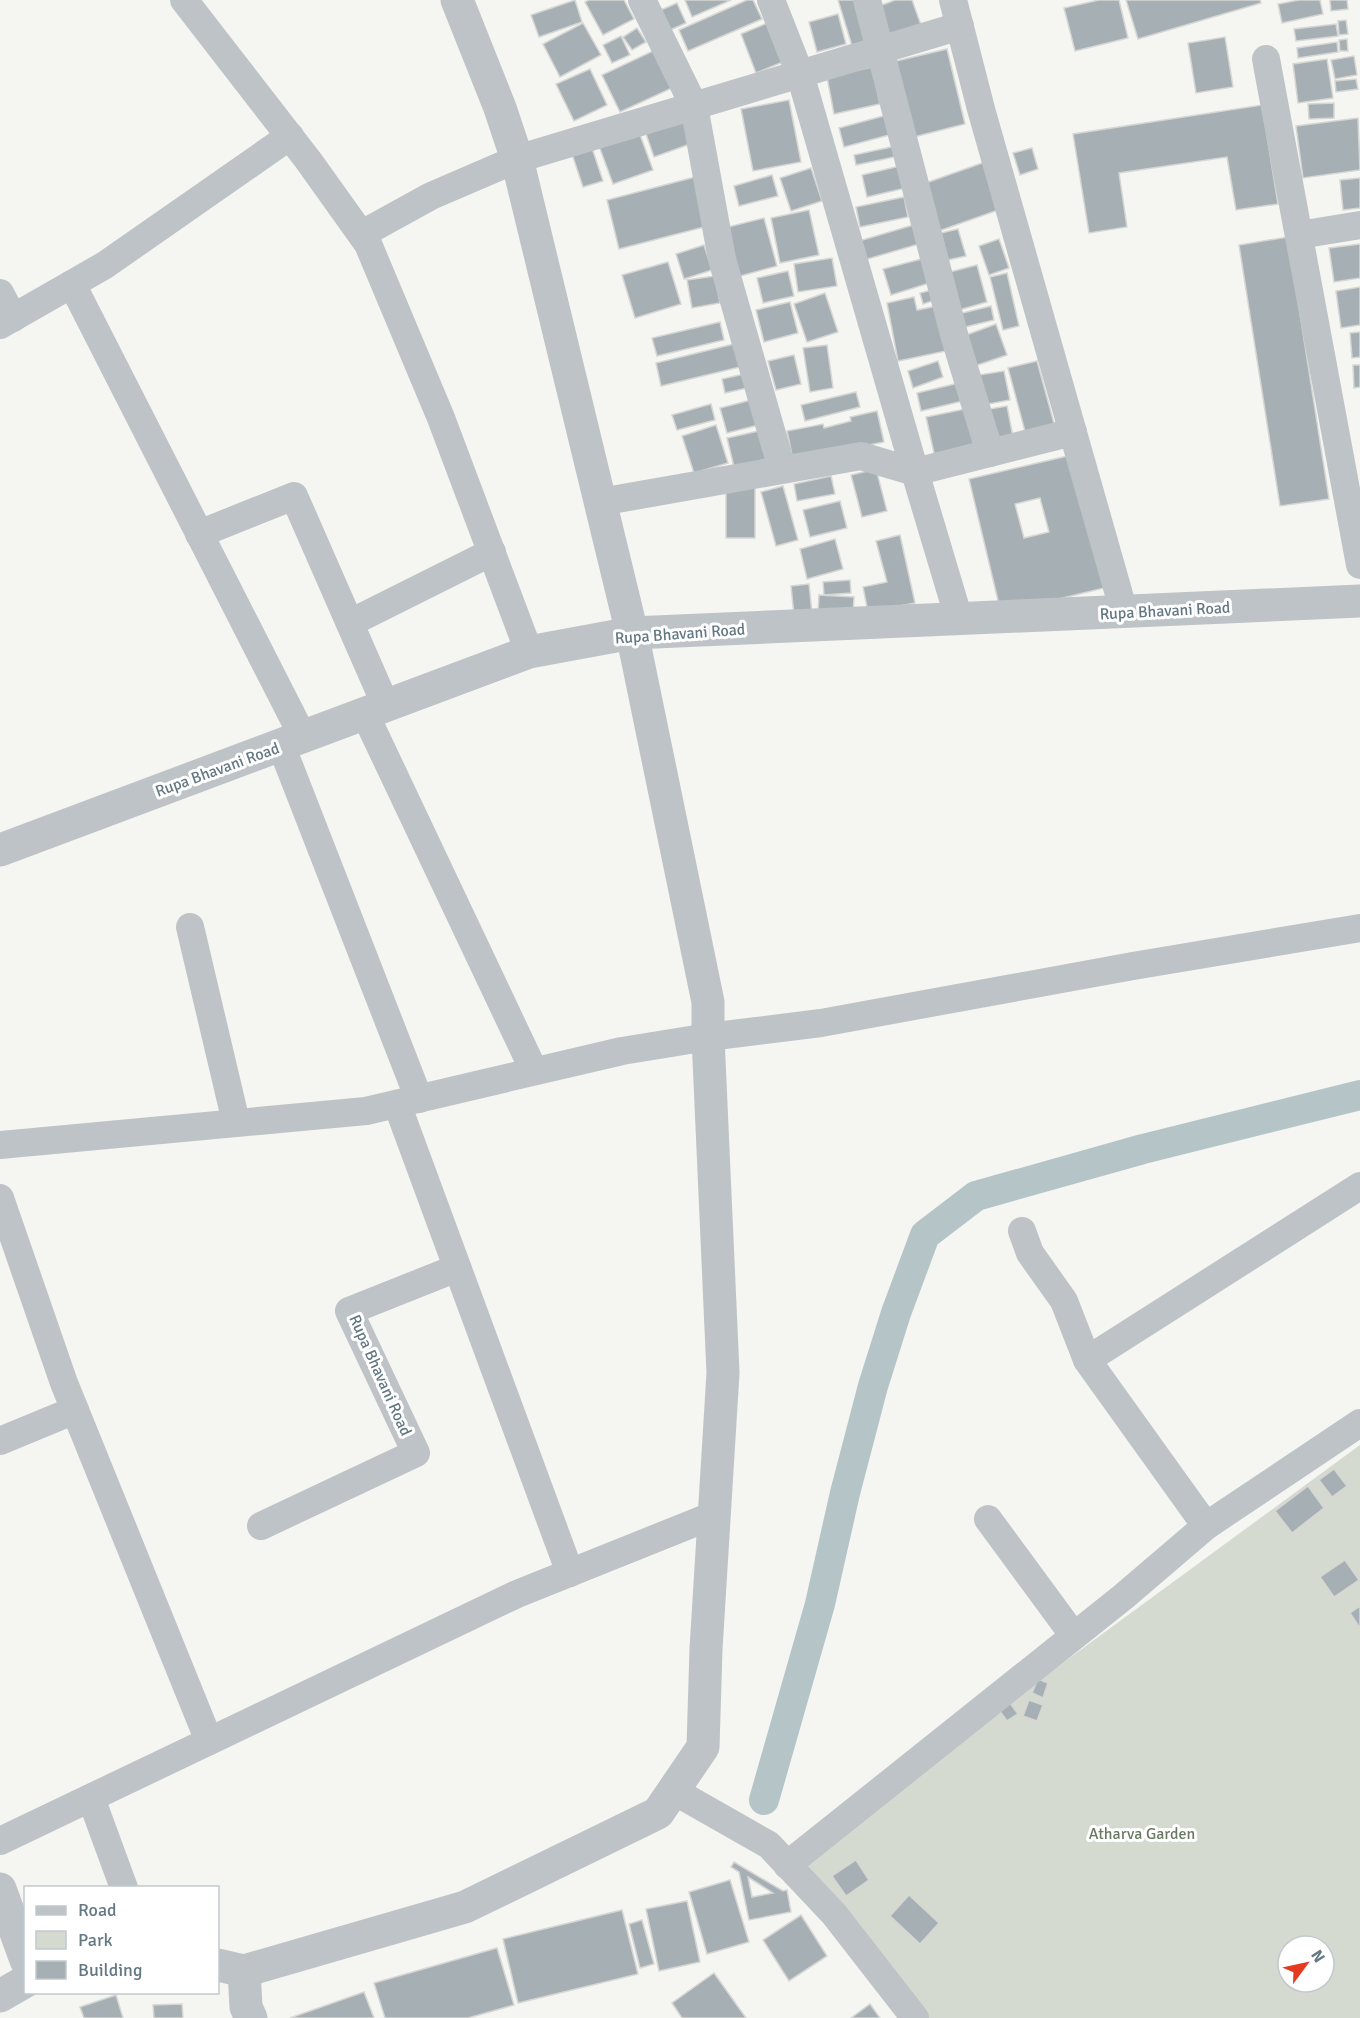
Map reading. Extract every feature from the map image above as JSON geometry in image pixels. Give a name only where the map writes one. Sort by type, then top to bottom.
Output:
[{"type":"street","points":[[184,0],[290,136],[368,244],[441,418],[529,652]]},
{"type":"street","points":[[251,2018],[231,1968],[465,1907],[658,1813],[702,1747],[723,1373],[708,1002],[632,633],[517,159],[500,108],[457,0]]},
{"type":"street","points":[[642,0],[694,106],[722,259],[782,469]]},
{"type":"street","points":[[771,0],[800,74],[959,619]]},
{"type":"street","points":[[867,0],[955,338],[990,453]]},
{"type":"street","points":[[362,234],[431,196],[517,159],[880,50],[957,13],[981,109],[1124,612]]},
{"type":"street","points":[[1266,59],[1360,565]]},
{"type":"street","points":[[0,293],[7,322],[105,265],[290,136]]},
{"type":"street","points":[[1299,235],[1360,225]]},
{"type":"street","points":[[72,284],[199,534],[292,741],[408,1101],[457,1268],[570,1572]]},
{"type":"street","points":[[600,502],[861,456],[915,472],[1073,432]]},
{"type":"street","points":[[199,534],[294,496],[350,623],[375,710],[534,1071]]},
{"type":"street","points":[[350,623],[492,552]]},
{"type":"street","name":"Rupa Bhavani Road","points":[[0,850],[529,652],[632,633],[1360,601]]},
{"type":"street","points":[[190,927],[236,1122]]},
{"type":"street","points":[[0,1145],[366,1111],[622,1051],[708,1036],[821,1023],[1132,966],[1360,928]]},
{"type":"street","points":[[1087,1360],[1360,1186]]},
{"type":"street","points":[[0,1198],[75,1410],[209,1741]]},
{"type":"street","points":[[1022,1231],[1030,1253],[1064,1301],[1087,1360],[1206,1526]]},
{"type":"street","name":"Rupa Bhavani Road","points":[[261,1526],[416,1453],[349,1311],[457,1268]]},
{"type":"street","points":[[0,1441],[75,1410]]},
{"type":"street","points":[[787,1865],[1123,1598],[1206,1526],[1360,1423]]},
{"type":"street","points":[[0,1841],[517,1594],[714,1515]]},
{"type":"street","points":[[988,1519],[1074,1636]]},
{"type":"street","points":[[674,1791],[769,1845],[834,1914],[915,2018]]},
{"type":"street","points":[[91,1798],[124,1886]]},
{"type":"street","points":[[0,1889],[24,1955]]},
{"type":"street","points":[[0,1996],[24,1982]]},
{"type":"green space","name":"Atharva Garden","points":[[1360,1445],[1360,2018],[906,2018],[787,1865]]},
{"type":"building","points":[[575,0],[582,22],[539,37],[531,15]]},
{"type":"building","points":[[624,0],[634,19],[603,35],[585,2]]},
{"type":"building","points":[[685,0],[731,0],[692,17]]},
{"type":"building","points":[[747,0],[753,0],[762,19],[688,51],[679,30]]},
{"type":"building","points":[[838,0],[863,0],[876,42],[853,49]]},
{"type":"building","points":[[895,0],[912,0],[921,25],[888,37],[877,7]]},
{"type":"building","points":[[1099,0],[1119,0],[1128,38],[1075,51],[1064,8]]},
{"type":"building","points":[[1126,0],[1260,0],[1261,3],[1138,39]]},
{"type":"building","points":[[1299,0],[1320,0],[1323,14],[1282,23],[1278,4]]},
{"type":"building","points":[[1330,0],[1347,0],[1348,9],[1331,11]]},
{"type":"building","points":[[677,3],[686,23],[670,30],[661,10]]},
{"type":"building","points":[[838,14],[846,44],[817,52],[809,22]]},
{"type":"building","points":[[1346,20],[1348,34],[1339,35],[1338,21]]},
{"type":"building","points":[[770,22],[785,61],[756,73],[741,34]]},
{"type":"building","points":[[583,23],[601,55],[560,77],[543,44]]},
{"type":"building","points":[[1336,24],[1338,36],[1296,41],[1294,29]]},
{"type":"building","points":[[637,28],[646,42],[632,50],[623,37]]},
{"type":"building","points":[[621,36],[630,55],[612,63],[603,45]]},
{"type":"building","points":[[1225,37],[1233,87],[1196,93],[1188,43]]},
{"type":"building","points":[[1347,39],[1348,51],[1340,51],[1339,40]]},
{"type":"building","points":[[1337,42],[1338,52],[1298,58],[1297,48]]},
{"type":"building","points":[[947,49],[965,124],[906,139],[888,63]]},
{"type":"building","points":[[655,50],[672,88],[620,112],[602,75]]},
{"type":"building","points":[[1354,56],[1357,75],[1335,79],[1331,60]]},
{"type":"building","points":[[1327,59],[1333,98],[1298,103],[1293,64]]},
{"type":"building","points":[[872,67],[880,104],[834,114],[827,77]]},
{"type":"building","points":[[590,69],[607,105],[574,121],[556,84]]},
{"type":"building","points":[[1356,79],[1358,89],[1336,92],[1335,81]]},
{"type":"building","points":[[789,100],[801,162],[753,171],[741,109]]},
{"type":"building","points":[[1334,103],[1334,118],[1309,119],[1308,104]]},
{"type":"building","points":[[1262,105],[1278,204],[1236,210],[1227,157],[1119,173],[1127,227],[1089,233],[1073,134]]},
{"type":"building","points":[[887,115],[893,134],[844,147],[839,128]]},
{"type":"building","points":[[684,118],[693,143],[654,157],[645,131]]},
{"type":"building","points":[[1358,118],[1360,170],[1303,178],[1296,126]]},
{"type":"building","points":[[639,132],[653,170],[613,184],[599,146]]},
{"type":"building","points":[[591,145],[603,181],[583,187],[571,151]]},
{"type":"building","points":[[896,146],[899,156],[856,165],[854,155]]},
{"type":"building","points":[[1032,148],[1038,169],[1020,175],[1013,153]]},
{"type":"building","points":[[985,162],[1001,209],[936,232],[920,185]]},
{"type":"building","points":[[904,165],[910,187],[867,197],[862,175]]},
{"type":"building","points":[[811,168],[822,201],[791,211],[780,178]]},
{"type":"building","points":[[772,175],[778,196],[739,206],[734,186]]},
{"type":"building","points":[[699,176],[712,225],[619,249],[607,200]]},
{"type":"building","points":[[1360,178],[1360,208],[1343,210],[1340,180]]},
{"type":"building","points":[[904,197],[908,217],[860,227],[856,207]]},
{"type":"building","points":[[809,210],[819,255],[780,263],[771,218]]},
{"type":"building","points":[[764,218],[777,266],[733,278],[720,229]]},
{"type":"building","points":[[920,223],[926,242],[864,260],[859,241]]},
{"type":"building","points":[[958,229],[966,256],[948,260],[941,233]]},
{"type":"building","points":[[1288,237],[1329,499],[1280,506],[1239,245]]},
{"type":"building","points":[[999,239],[1009,268],[989,275],[979,246]]},
{"type":"building","points":[[1360,244],[1360,278],[1334,282],[1329,248]]},
{"type":"building","points":[[704,245],[712,270],[684,279],[676,254]]},
{"type":"building","points":[[929,257],[936,281],[891,295],[883,269]]},
{"type":"building","points":[[832,258],[837,286],[798,292],[794,264]]},
{"type":"building","points":[[668,262],[681,304],[635,318],[622,275]]},
{"type":"building","points":[[977,265],[987,302],[952,312],[942,274]]},
{"type":"building","points":[[788,271],[794,296],[763,303],[757,278]]},
{"type":"building","points":[[1007,273],[1019,326],[1003,330],[990,277]]},
{"type":"building","points":[[715,276],[720,303],[692,308],[687,280]]},
{"type":"building","points":[[1360,287],[1360,325],[1341,328],[1336,291]]},
{"type":"building","points":[[932,290],[935,300],[923,304],[920,293]]},
{"type":"building","points":[[825,293],[838,332],[807,342],[794,304]]},
{"type":"building","points":[[914,297],[917,310],[937,306],[946,351],[898,361],[887,303]]},
{"type":"building","points":[[790,302],[798,333],[764,342],[756,310]]},
{"type":"building","points":[[991,306],[994,320],[957,329],[954,315]]},
{"type":"building","points":[[720,322],[724,340],[657,356],[652,338]]},
{"type":"building","points":[[996,324],[1007,355],[969,368],[958,338]]},
{"type":"building","points":[[1360,332],[1360,357],[1352,358],[1350,333]]},
{"type":"building","points":[[734,344],[740,367],[661,386],[656,363]]},
{"type":"building","points":[[827,345],[833,388],[810,392],[803,348]]},
{"type":"building","points":[[794,355],[801,384],[776,390],[768,361]]},
{"type":"building","points":[[938,361],[943,377],[913,388],[908,371]]},
{"type":"building","points":[[1037,361],[1055,427],[1026,435],[1008,368]]},
{"type":"building","points":[[1353,365],[1360,365],[1360,387],[1354,388]]},
{"type":"building","points":[[1004,371],[1010,400],[978,406],[972,376]]},
{"type":"building","points":[[744,374],[747,388],[725,393],[722,379]]},
{"type":"building","points":[[963,382],[967,400],[921,411],[917,393]]},
{"type":"building","points":[[856,392],[860,407],[805,421],[801,405]]},
{"type":"building","points":[[759,398],[766,423],[727,433],[720,408]]},
{"type":"building","points":[[711,404],[715,420],[677,430],[672,415]]},
{"type":"building","points":[[1007,406],[1013,437],[994,440],[989,409]]},
{"type":"building","points":[[975,407],[984,451],[936,462],[926,417]]},
{"type":"building","points":[[877,411],[884,442],[793,460],[787,431],[823,424],[824,428],[851,421],[850,417]]},
{"type":"building","points":[[716,425],[728,463],[694,473],[682,436]]},
{"type":"building","points":[[763,430],[770,458],[734,467],[727,438]]},
{"type":"building","points":[[1072,455],[1104,588],[1001,613],[969,479]],"holes":[[[1040,498],[1049,532],[1024,538],[1015,504]]]},
{"type":"building","points":[[876,469],[887,511],[862,517],[851,475]]},
{"type":"building","points":[[831,476],[835,494],[797,501],[794,484]]},
{"type":"building","points":[[783,486],[798,540],[776,546],[761,492]]},
{"type":"building","points":[[726,488],[755,488],[755,538],[726,538]]},
{"type":"building","points":[[840,501],[847,528],[810,537],[803,510]]},
{"type":"building","points":[[900,535],[915,603],[868,612],[863,587],[887,582],[876,541]]},
{"type":"building","points":[[835,539],[843,569],[807,579],[800,549]]},
{"type":"building","points":[[850,580],[851,593],[824,595],[823,582]]},
{"type":"building","points":[[809,584],[812,613],[794,615],[791,586]]},
{"type":"building","points":[[819,595],[854,597],[853,614],[818,612]]},
{"type":"building","points":[[1334,1469],[1347,1486],[1332,1497],[1319,1480]]},
{"type":"building","points":[[1308,1486],[1324,1508],[1292,1533],[1275,1511]]},
{"type":"building","points":[[1345,1560],[1359,1580],[1334,1597],[1320,1577]]},
{"type":"building","points":[[1360,1606],[1360,1628],[1350,1613]]},
{"type":"building","points":[[1038,1679],[1048,1683],[1043,1698],[1032,1693]]},
{"type":"building","points":[[1029,1700],[1043,1705],[1037,1721],[1023,1716]]},
{"type":"building","points":[[1010,1703],[1018,1714],[1007,1721],[999,1710]]},
{"type":"building","points":[[856,1860],[869,1880],[846,1896],[832,1876]]},
{"type":"building","points":[[734,1862],[783,1891],[787,1890],[791,1912],[749,1920],[739,1872],[731,1867]],"holes":[[[748,1877],[773,1893],[752,1897]]]},
{"type":"building","points":[[730,1880],[749,1942],[707,1954],[689,1892]]},
{"type":"building","points":[[909,1895],[939,1923],[920,1944],[890,1916]]},
{"type":"building","points":[[687,1901],[700,1962],[659,1971],[646,1909]]},
{"type":"building","points":[[622,1910],[638,1974],[518,2003],[503,1939]]},
{"type":"building","points":[[801,1915],[827,1956],[789,1981],[763,1940]]},
{"type":"building","points":[[642,1920],[654,1964],[640,1968],[629,1924]]},
{"type":"building","points":[[497,1948],[514,2005],[468,2018],[385,2018],[374,1983]]},
{"type":"building","points":[[714,1973],[746,2018],[682,2018],[672,2003]]},
{"type":"building","points":[[364,1992],[374,2018],[290,2018]]},
{"type":"building","points":[[116,1995],[123,2018],[84,2018],[80,2007]]},
{"type":"building","points":[[182,2004],[183,2018],[154,2018],[153,2005]]},
{"type":"building","points":[[870,2004],[880,2018],[851,2018]]},
{"type":"waterway","points":[[764,1800],[820,1604],[845,1493],[873,1386],[896,1313],[925,1235],[976,1196],[1143,1149],[1360,1095]]}]
